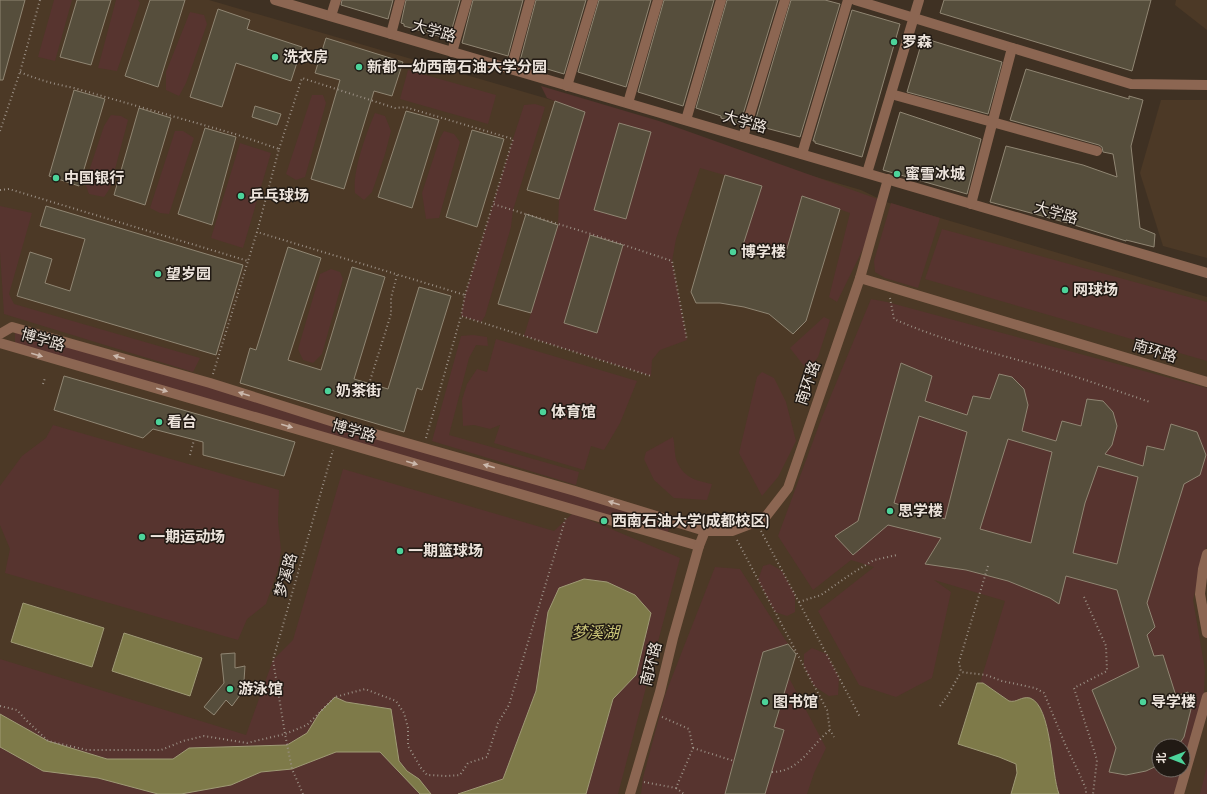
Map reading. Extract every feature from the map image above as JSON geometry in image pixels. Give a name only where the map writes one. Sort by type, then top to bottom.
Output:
[{"type":"street","name":"大学路","points":[[275,0],[1207,273]]},
{"type":"street","points":[[331,16],[336,0]]},
{"type":"street","points":[[390,34],[400,0]]},
{"type":"street","points":[[452,52],[467,0]]},
{"type":"street","points":[[511,69],[530,0]]},
{"type":"street","points":[[567,86],[593,0]]},
{"type":"street","points":[[628,103],[658,0]]},
{"type":"street","points":[[686,120],[721,0]]},
{"type":"street","points":[[743,137],[785,0]]},
{"type":"street","points":[[802,154],[848,0]]},
{"type":"street","points":[[855,0],[1131,84],[1207,85]]},
{"type":"street","points":[[867,173],[919,0]]},
{"type":"street","points":[[971,204],[1012,48]]},
{"type":"street","points":[[891,94],[1097,151]]},
{"type":"street","points":[[860,278],[888,179]]},
{"type":"street","name":"南环路","points":[[630,794],[654,713],[699,546],[705,531],[732,531],[764,519],[788,488],[860,278],[1207,382]]},
{"type":"street","name":"博学路","points":[[0,334],[12,327],[210,383],[340,424],[424,447],[705,531]]},
{"type":"street","name":"博学路","points":[[0,343],[699,546]]},
{"type":"street","points":[[1207,554],[1203,569],[1200,594],[1207,633]]},
{"type":"street","points":[[1179,794],[1207,697]]},
{"type":"path","points":[[0,131],[20,72],[40,0]]},
{"type":"path","points":[[20,72],[34,78],[90,92],[235,134],[279,149]]},
{"type":"path","points":[[210,383],[257,232],[279,149],[302,78],[395,108],[405,106],[513,139],[465,295],[461,316],[424,447]]},
{"type":"path","points":[[0,190],[9,189],[248,261]]},
{"type":"path","points":[[493,204],[672,261],[687,340]]},
{"type":"path","points":[[257,232],[465,295]]},
{"type":"path","points":[[369,384],[391,314],[391,298],[397,275]]},
{"type":"path","points":[[888,286],[894,319],[917,330],[973,348],[1060,372],[1150,402]]},
{"type":"path","points":[[461,316],[651,376]]},
{"type":"path","points":[[43,384],[45,378]]},
{"type":"path","points":[[190,455],[194,440]]},
{"type":"path","name":"梦溪路","points":[[303,794],[292,769],[273,660],[336,441]]},
{"type":"path","points":[[0,706],[17,710],[48,741],[88,750],[161,750],[184,741],[204,736],[247,743],[285,734],[307,725],[335,697],[365,689],[396,701],[404,713],[408,728],[408,746],[427,775],[460,775],[468,763],[487,757],[498,723],[509,705],[569,508]]},
{"type":"path","points":[[756,522],[860,717]]},
{"type":"path","points":[[732,531],[827,710],[830,730],[834,737]]},
{"type":"path","points":[[799,602],[821,595],[874,560],[897,555]]},
{"type":"path","points":[[940,706],[961,672],[959,662],[988,566]]},
{"type":"path","points":[[1084,598],[1106,646],[1107,671],[1074,688],[1096,760],[1092,794]]},
{"type":"path","points":[[961,672],[986,675],[1002,681],[1035,688],[1044,693],[1065,744],[1086,789],[1086,794]]},
{"type":"path","points":[[654,713],[689,730],[693,748],[676,788]]},
{"type":"path","points":[[772,772],[783,770],[798,763],[830,730]]},
{"type":"path","points":[[693,748],[734,761]]},
{"type":"path","points":[[635,780],[676,788],[684,794]]},
{"type":"shaded area","name":"西南石油大学(成都校区)","points":[[0,0],[209,0],[861,190],[886,202],[1207,297],[1207,794],[0,794]]},
{"type":"shaded area","points":[[54,0],[72,0],[55,61],[38,57]]},
{"type":"shaded area","points":[[116,0],[138,0],[140,3],[117,71],[98,68]]},
{"type":"shaded area","points":[[1176,0],[1207,0],[1207,30],[1175,5]]},
{"type":"shaded area","points":[[190,12],[204,15],[207,24],[186,83],[179,96],[166,90],[166,72]]},
{"type":"shaded area","points":[[408,70],[496,95],[488,124],[400,99]]},
{"type":"shaded area","points":[[541,86],[659,121],[886,202],[837,302],[829,297],[850,213],[802,196],[784,259],[743,245],[762,186],[700,168],[676,239],[672,261],[687,340],[660,350],[652,360],[651,376],[524,336],[558,225],[559,199],[584,113],[547,98]]},
{"type":"shaded area","points":[[312,95],[323,95],[326,103],[305,177],[296,180],[286,174]]},
{"type":"shaded area","points":[[1161,100],[1207,100],[1207,258],[1163,246],[1140,173]]},
{"type":"shaded area","points":[[535,104],[545,107],[513,210],[511,227],[485,316],[481,322],[461,316],[465,295],[524,105]]},
{"type":"shaded area","points":[[375,113],[385,116],[391,131],[372,192],[364,200],[355,193],[356,174],[364,142]]},
{"type":"shaded area","points":[[111,115],[121,116],[128,120],[110,188],[104,197],[89,194],[85,183],[104,126]]},
{"type":"shaded area","points":[[175,131],[183,131],[194,138],[169,214],[160,213],[150,208]]},
{"type":"shaded area","points":[[444,131],[454,134],[460,142],[439,218],[426,219],[422,193],[440,138]]},
{"type":"shaded area","name":"乒乓球场","points":[[240,143],[271,153],[243,248],[211,238]]},
{"type":"shaded area","points":[[891,203],[940,218],[918,288],[885,278],[875,272],[874,261]]},
{"type":"shaded area","points":[[0,206],[32,213],[9,294],[14,304],[200,358],[193,372],[4,314],[0,252]]},
{"type":"shaded area","name":"网球场","points":[[942,229],[1207,302],[1207,361],[925,279]]},
{"type":"shaded area","points":[[331,269],[340,272],[343,279],[322,354],[313,363],[303,360],[298,349],[320,274]]},
{"type":"shaded area","points":[[871,299],[1207,388],[1207,545],[1193,600],[1205,670],[1204,693],[1191,740],[1191,738],[1151,738],[1151,778],[1181,778],[1176,794],[1059,794],[1047,727],[1043,714],[1037,704],[1030,698],[1009,701],[983,683],[980,683],[1005,601],[934,580],[951,592],[932,678],[896,697],[859,685],[818,611],[874,567],[851,560],[813,590],[778,536],[822,417]]},
{"type":"shaded area","points":[[824,317],[830,320],[818,357],[810,368],[804,366],[790,348]]},
{"type":"shaded area","points":[[15,330],[671,522],[667,536],[15,347]]},
{"type":"shaded area","points":[[473,335],[487,337],[488,346],[476,345],[469,358],[449,435],[579,472],[576,485],[432,441],[461,336]]},
{"type":"shaded area","name":"体育馆","points":[[496,339],[637,381],[620,423],[604,450],[591,446],[584,470],[494,443],[500,425],[490,429],[474,425],[463,426],[462,400],[467,384],[477,369],[487,372]]},
{"type":"shaded area","points":[[762,372],[774,378],[786,402],[796,441],[778,477],[762,496],[739,453],[757,377]]},
{"type":"shaded area","name":"一期运动场","points":[[53,425],[279,490],[278,521],[281,550],[278,569],[266,604],[247,619],[238,640],[5,573],[10,549],[0,525],[0,486],[22,456],[46,438]]},
{"type":"shaded area","points":[[673,437],[676,459],[682,470],[695,480],[712,484],[707,500],[674,498],[654,480],[644,459],[646,452]]},
{"type":"shaded area","points":[[343,469],[554,531],[573,513],[680,558],[618,794],[0,794],[0,659],[246,735],[273,660],[293,640]]},
{"type":"shaded area","points":[[770,564],[782,571],[795,595],[795,612],[787,616],[775,612],[758,580],[763,566]]},
{"type":"shaded area","points":[[715,567],[740,569],[788,644],[763,652],[725,794],[641,794],[643,778],[665,695]]},
{"type":"shaded area","points":[[812,648],[827,654],[839,678],[838,695],[829,696],[814,686],[804,667],[804,654]]},
{"type":"shaded area","points":[[789,678],[826,748],[814,773],[807,794],[765,794],[784,730],[775,727]]},
{"type":"shaded area","points":[[1207,766],[1207,794],[1200,794]]},
{"type":"water","name":"梦溪湖","points":[[584,579],[607,582],[635,595],[651,613],[636,675],[613,699],[586,794],[458,794],[503,779],[536,691],[548,612],[559,588]]},
{"type":"water","points":[[23,603],[104,628],[92,667],[11,642]]},
{"type":"water","points":[[124,633],[202,658],[190,696],[112,671]]},
{"type":"water","points":[[977,683],[983,683],[1009,701],[1030,698],[1037,704],[1043,714],[1047,727],[1059,794],[1011,794],[1017,773],[1016,764],[958,744]]},
{"type":"water","points":[[335,697],[346,702],[391,709],[399,761],[407,771],[419,779],[431,794],[420,794],[380,752],[336,752],[292,769],[261,772],[231,785],[181,794],[158,794],[98,778],[43,771],[0,747],[0,714],[48,741],[107,759],[173,759],[189,748],[287,745],[307,733],[320,712]]},
{"type":"building","points":[[0,0],[25,0],[3,80],[0,80]]},
{"type":"building","points":[[77,0],[111,0],[91,65],[60,57]]},
{"type":"building","points":[[150,0],[185,0],[158,87],[125,76]]},
{"type":"building","points":[[342,0],[393,0],[388,19],[341,5]]},
{"type":"building","points":[[406,0],[460,0],[449,39],[404,26],[404,24],[401,23]]},
{"type":"building","points":[[473,0],[523,0],[508,56],[462,43]]},
{"type":"building","points":[[536,0],[586,0],[564,74],[520,61]]},
{"type":"building","points":[[599,0],[651,0],[626,87],[578,72]]},
{"type":"building","points":[[664,0],[714,0],[683,106],[638,92]]},
{"type":"building","points":[[727,0],[778,0],[740,124],[696,108]]},
{"type":"building","points":[[791,0],[825,0],[840,4],[800,137],[754,125]]},
{"type":"building","points":[[944,0],[1151,0],[1132,71],[940,13]]},
{"type":"building","points":[[218,9],[250,20],[247,29],[302,47],[291,81],[236,63],[222,107],[190,97]]},
{"type":"building","points":[[852,10],[900,24],[862,157],[815,143],[815,141],[813,141]]},
{"type":"building","points":[[326,38],[403,62],[392,96],[374,91],[344,189],[311,179],[340,80],[315,73]]},
{"type":"building","points":[[923,38],[1002,62],[988,114],[907,92]]},
{"type":"building","points":[[1026,69],[1129,99],[1129,96],[1143,100],[1131,146],[1140,228],[1155,234],[1154,247],[1126,241],[1068,223],[990,202],[1006,146],[1083,165],[1117,177],[1113,154],[1103,152],[1102,147],[1099,145],[1010,120]]},
{"type":"building","points":[[74,90],[105,99],[79,186],[49,176]]},
{"type":"building","points":[[555,101],[585,112],[559,199],[527,190]]},
{"type":"building","points":[[255,106],[281,114],[277,125],[252,117]]},
{"type":"building","points":[[139,108],[171,118],[145,205],[114,195]]},
{"type":"building","points":[[406,111],[439,120],[412,208],[378,197]]},
{"type":"building","points":[[900,112],[981,139],[967,194],[883,170]]},
{"type":"building","points":[[619,123],[651,132],[626,219],[594,210]]},
{"type":"building","points":[[205,128],[236,137],[212,225],[178,214]]},
{"type":"building","points":[[472,130],[504,139],[477,227],[446,217]]},
{"type":"building","name":"博学楼","points":[[725,175],[762,186],[743,245],[784,259],[802,196],[840,209],[806,321],[793,334],[769,314],[744,307],[720,303],[696,303],[691,292]]},
{"type":"building","name":"望岁园","points":[[46,206],[243,265],[216,355],[17,296],[30,252],[52,259],[45,283],[70,291],[85,239],[40,226]]},
{"type":"building","points":[[526,214],[558,225],[531,313],[498,304]]},
{"type":"building","points":[[590,235],[623,245],[597,333],[564,323]]},
{"type":"building","points":[[288,247],[321,258],[288,360],[321,370],[352,267],[385,277],[354,379],[388,389],[419,287],[451,296],[422,390],[417,388],[404,432],[240,383],[250,348],[256,350]]},
{"type":"building","name":"思学楼","points":[[901,363],[932,376],[925,401],[967,415],[973,396],[990,399],[999,374],[1012,377],[1024,389],[1028,405],[1022,431],[1056,441],[1062,421],[1081,426],[1087,399],[1103,401],[1113,412],[1117,426],[1112,445],[1105,454],[1143,466],[1147,446],[1164,450],[1171,424],[1197,432],[1206,455],[1200,475],[1184,484],[1147,603],[1155,627],[1147,635],[1154,656],[1163,655],[1176,696],[1188,692],[1191,709],[1184,737],[1151,738],[1151,769],[1126,775],[1109,772],[1116,748],[1092,690],[1139,667],[1117,590],[1066,576],[1059,604],[1050,598],[1008,581],[966,570],[925,564],[941,538],[888,525],[853,555],[835,536],[858,521]],"holes":[[[919,416],[967,432],[945,519],[894,503]],[[1008,439],[1052,452],[1031,543],[980,529]],[[1098,466],[1138,477],[1117,564],[1073,553],[1085,503]]]},
{"type":"building","name":"看台","points":[[64,376],[295,442],[284,476],[203,455],[203,442],[153,429],[143,438],[54,410]]},
{"type":"building","name":"图书馆","points":[[788,644],[796,654],[774,727],[784,730],[765,794],[725,794],[763,652]]},
{"type":"building","name":"游泳馆","points":[[235,653],[235,668],[245,666],[244,681],[240,695],[232,706],[226,700],[214,715],[204,707],[224,683],[221,654]]},
{"type":"place","name":"罗森","points":[[894,42]]},
{"type":"place","name":"洗衣房","points":[[275,57]]},
{"type":"place","name":"新都一幼西南石油大学分园","points":[[359,67]]},
{"type":"place","name":"蜜雪冰城","points":[[897,174]]},
{"type":"place","name":"中国银行","points":[[56,178]]},
{"type":"place","name":"乒乓球场","points":[[241,196]]},
{"type":"place","name":"博学楼","points":[[733,252]]},
{"type":"place","name":"望岁园","points":[[158,274]]},
{"type":"place","name":"网球场","points":[[1065,290]]},
{"type":"place","name":"奶茶街","points":[[328,391]]},
{"type":"place","name":"体育馆","points":[[543,412]]},
{"type":"place","name":"看台","points":[[159,422]]},
{"type":"place","name":"思学楼","points":[[890,511]]},
{"type":"place","name":"西南石油大学(成都校区)","points":[[604,521]]},
{"type":"place","name":"一期运动场","points":[[142,537]]},
{"type":"place","name":"一期篮球场","points":[[400,551]]},
{"type":"place","name":"游泳馆","points":[[230,689]]},
{"type":"place","name":"图书馆","points":[[765,702]]},
{"type":"place","name":"导学楼","points":[[1143,702]]}]
